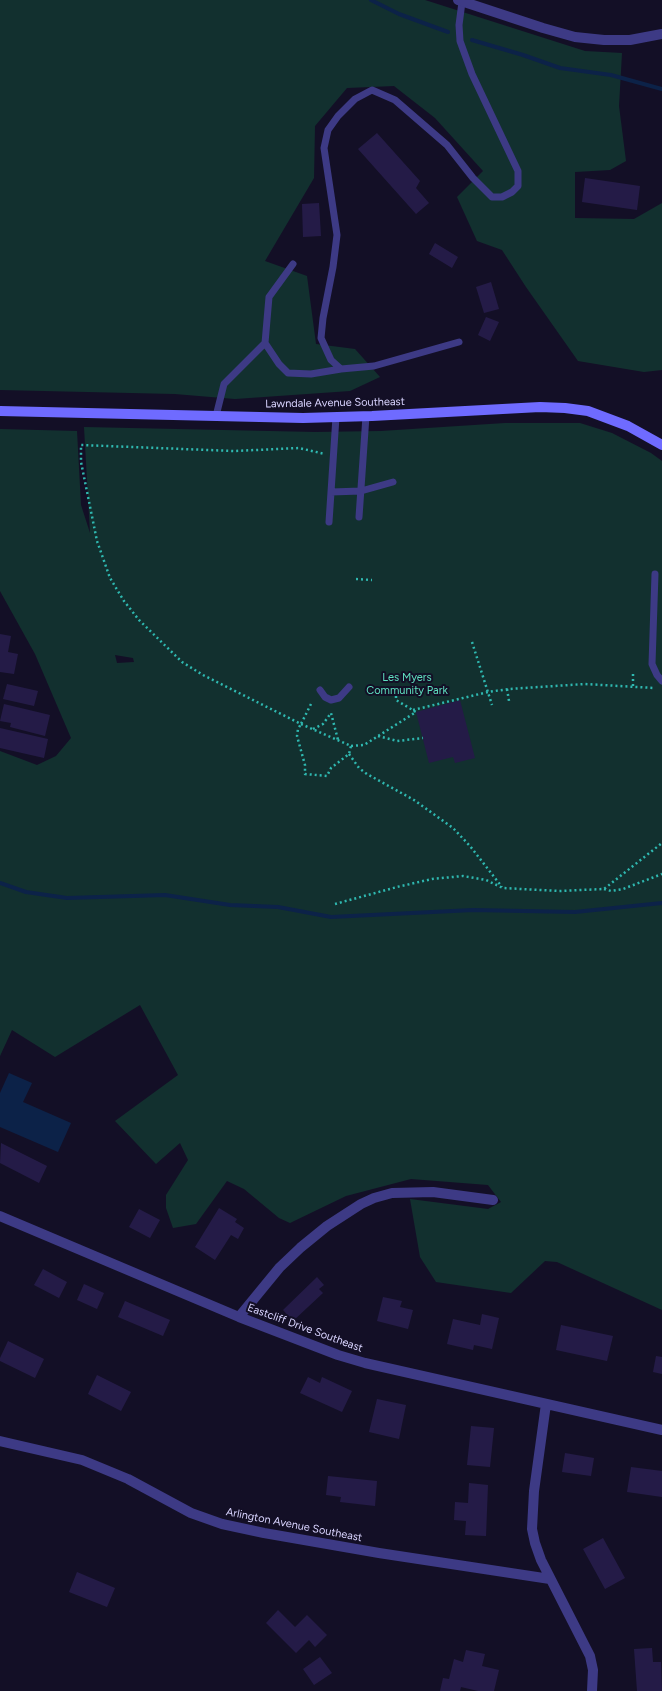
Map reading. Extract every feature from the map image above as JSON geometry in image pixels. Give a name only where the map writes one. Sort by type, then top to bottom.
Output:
[{"type":"street","points":[[460,1],[575,37],[604,40],[630,40],[662,34]]},
{"type":"street","name":"Lawndale Avenue Southeast","points":[[0,411],[336,417],[565,408],[588,411],[628,426],[662,445]]},
{"type":"street","points":[[239,1317],[280,1267],[300,1248],[327,1226],[361,1204],[374,1198],[392,1193],[433,1192],[493,1200]]},
{"type":"street","name":"Eastcliff Drive Southeast","points":[[0,1216],[239,1317],[338,1355],[365,1363],[662,1430]]},
{"type":"street","points":[[546,1404],[534,1491],[532,1529],[537,1549],[550,1579],[590,1656],[593,1670],[592,1691]]},
{"type":"street","name":"Arlington Avenue Southeast","points":[[0,1441],[82,1460],[128,1479],[191,1514],[222,1524],[264,1533],[379,1553],[550,1579]]},
{"type":"lane","points":[[341,369],[331,360],[321,338],[337,235],[324,148],[328,130],[338,116],[356,99],[372,90],[395,100],[447,145],[473,178],[492,197],[502,197],[512,192],[518,186],[518,171],[472,74],[460,41],[460,1]]},
{"type":"lane","points":[[216,416],[224,384],[265,343],[270,297],[293,264]]},
{"type":"lane","points":[[265,343],[279,364],[288,373],[311,374],[374,366],[459,342]]},
{"type":"lane","points":[[359,517],[366,416]]},
{"type":"lane","points":[[329,522],[336,417]]},
{"type":"lane","points":[[331,492],[361,491],[393,482]]},
{"type":"lane","points":[[655,574],[652,664],[657,675],[662,681]]},
{"type":"lane","points":[[320,690],[325,697],[331,700],[339,698],[349,687]]},
{"type":"path","points":[[327,454],[298,448],[234,451],[81,445],[83,476],[97,541],[110,578],[124,601],[139,620],[182,662],[203,675],[301,724],[352,746],[364,745],[416,712],[396,700],[396,689],[394,689]]},
{"type":"path","points":[[356,579],[372,580]]},
{"type":"path","points":[[472,642],[492,705]]},
{"type":"path","points":[[633,674],[633,686]]},
{"type":"path","points":[[413,710],[488,692],[507,689],[585,684],[654,688]]},
{"type":"path","points":[[507,689],[510,701]]},
{"type":"path","points":[[311,704],[298,729],[297,736],[305,765],[305,774],[326,776],[331,768],[349,754],[352,746]]},
{"type":"path","points":[[312,729],[323,724],[331,713],[338,741]]},
{"type":"path","points":[[377,736],[397,741],[423,738]]},
{"type":"path","points":[[349,754],[359,768],[367,774],[414,800],[453,828],[470,846],[503,888]]},
{"type":"path","points":[[604,889],[662,843]]},
{"type":"path","points":[[335,904],[397,887],[440,878],[463,876],[486,880],[503,888],[559,891],[604,889],[611,891],[624,889],[662,874]]},
{"type":"green space","points":[[0,0],[425,0],[585,51],[622,53],[619,106],[626,161],[610,170],[575,172],[575,218],[634,219],[662,203],[662,370],[644,372],[578,361],[502,250],[477,241],[457,197],[483,171],[435,118],[394,86],[347,88],[315,126],[314,178],[265,261],[307,276],[316,344],[355,349],[380,377],[350,391],[235,399],[175,394],[0,390]]},
{"type":"green space","name":"Les Myers Community Park","points":[[505,423],[580,423],[612,433],[651,453],[662,461],[662,1310],[557,1262],[545,1261],[511,1293],[436,1282],[420,1257],[410,1199],[488,1209],[501,1202],[488,1185],[411,1179],[346,1196],[290,1223],[279,1218],[244,1189],[227,1181],[196,1224],[173,1228],[166,1208],[166,1195],[188,1160],[180,1143],[156,1164],[115,1121],[178,1075],[140,1005],[55,1057],[12,1030],[0,1056],[0,751],[37,765],[56,756],[71,738],[35,654],[0,591],[0,429],[77,431],[81,505],[90,533],[84,427],[315,432],[381,431]],"holes":[[[115,655],[133,658],[134,662],[117,663]]]},
{"type":"water","points":[[9,1073],[32,1083],[23,1102],[71,1123],[58,1152],[0,1127],[0,1093]]},
{"type":"building","points":[[377,133],[420,181],[416,188],[429,203],[416,214],[358,149]]},
{"type":"building","points":[[585,178],[640,186],[637,210],[582,202]]},
{"type":"building","points":[[319,203],[321,236],[303,237],[302,204]]},
{"type":"building","points":[[435,243],[458,257],[452,268],[429,254]]},
{"type":"building","points":[[491,282],[499,309],[484,313],[476,287]]},
{"type":"building","points":[[486,317],[499,322],[490,341],[478,335]]},
{"type":"building","points":[[0,634],[11,636],[8,652],[18,654],[14,674],[0,672]]},
{"type":"building","points":[[7,684],[38,691],[34,706],[3,699]]},
{"type":"building","points":[[460,700],[475,758],[455,763],[453,757],[429,763],[416,712]]},
{"type":"building","points":[[4,704],[50,715],[45,736],[10,727],[11,723],[0,721]]},
{"type":"building","points":[[0,728],[48,739],[44,758],[0,748]]},
{"type":"building","points":[[1,1143],[47,1166],[39,1183],[0,1163]]},
{"type":"building","points":[[219,1208],[237,1219],[235,1222],[244,1228],[238,1239],[231,1235],[215,1260],[195,1247]]},
{"type":"building","points":[[139,1209],[160,1220],[150,1238],[129,1227]]},
{"type":"building","points":[[43,1269],[67,1282],[59,1298],[34,1285]]},
{"type":"building","points":[[317,1277],[324,1285],[319,1289],[323,1293],[293,1321],[283,1310]]},
{"type":"building","points":[[84,1284],[104,1293],[97,1309],[77,1300]]},
{"type":"building","points":[[383,1297],[402,1301],[400,1307],[413,1310],[408,1329],[377,1321]]},
{"type":"building","points":[[125,1301],[170,1320],[163,1336],[118,1317]]},
{"type":"building","points":[[482,1314],[499,1318],[492,1349],[474,1345],[473,1350],[447,1344],[453,1319],[480,1325]]},
{"type":"building","points":[[561,1325],[613,1336],[607,1361],[556,1350]]},
{"type":"building","points":[[8,1341],[44,1359],[35,1378],[0,1361]]},
{"type":"building","points":[[656,1356],[662,1357],[662,1374],[653,1372]]},
{"type":"building","points":[[97,1375],[131,1392],[121,1411],[88,1394]]},
{"type":"building","points":[[308,1377],[320,1383],[322,1377],[352,1391],[342,1412],[300,1393]]},
{"type":"building","points":[[377,1399],[406,1405],[399,1439],[369,1432]]},
{"type":"building","points":[[471,1426],[494,1428],[490,1467],[467,1465]]},
{"type":"building","points":[[565,1453],[594,1458],[591,1476],[562,1472]]},
{"type":"building","points":[[631,1467],[662,1471],[662,1497],[627,1492]]},
{"type":"building","points":[[328,1476],[377,1481],[375,1506],[340,1502],[341,1497],[326,1495]]},
{"type":"building","points":[[469,1483],[488,1485],[486,1536],[465,1535],[466,1521],[454,1520],[455,1502],[468,1503]]},
{"type":"building","points":[[603,1538],[625,1578],[605,1589],[583,1549]]},
{"type":"building","points":[[77,1572],[115,1588],[107,1607],[69,1592]]},
{"type":"building","points":[[278,1610],[295,1627],[307,1615],[327,1635],[315,1647],[309,1640],[296,1653],[266,1623]]},
{"type":"building","points":[[652,1648],[653,1662],[661,1662],[662,1691],[637,1691],[634,1649]]},
{"type":"building","points":[[466,1650],[485,1654],[482,1666],[499,1670],[494,1691],[478,1691],[461,1687],[460,1691],[440,1691],[443,1678],[449,1679],[454,1659],[463,1662]]},
{"type":"building","points":[[320,1657],[332,1673],[314,1685],[303,1669]]},
{"type":"waterway","points":[[371,0],[399,14],[448,32]]},
{"type":"waterway","points":[[472,40],[560,68],[611,75],[662,89]]},
{"type":"waterway","points":[[0,883],[26,892],[67,898],[165,895],[230,905],[278,907],[331,917],[473,910],[575,912],[662,903]]}]
